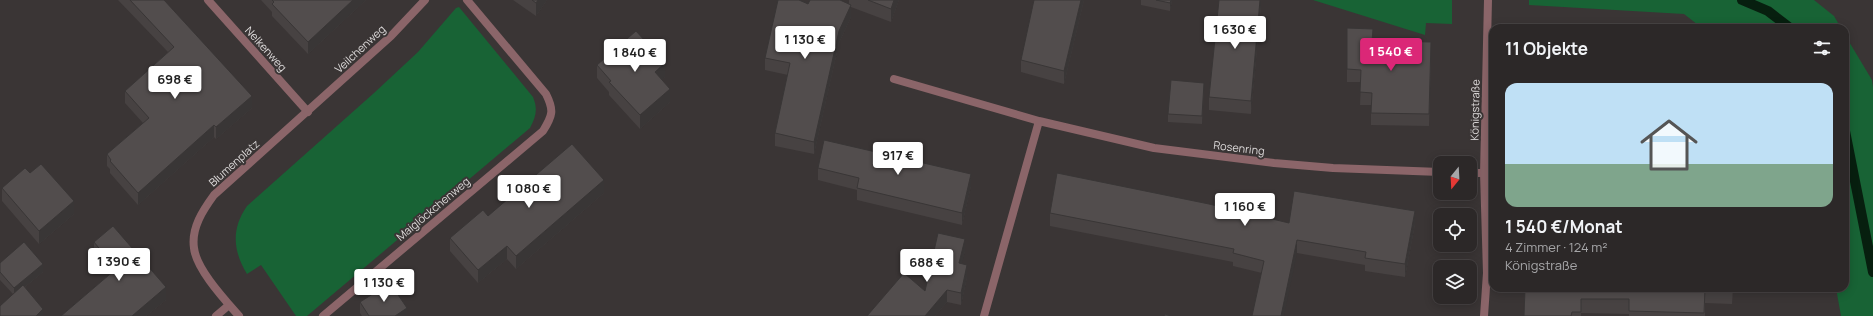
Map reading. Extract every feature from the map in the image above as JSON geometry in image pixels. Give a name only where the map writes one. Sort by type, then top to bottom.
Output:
[{"type":"street","name":"Nelkenweg","points":[[208,0],[308,112]]},
{"type":"street","name":"Veilchenweg","points":[[308,112],[391,36],[425,0]]},
{"type":"street","name":"Maiglöckchenweg","points":[[323,316],[543,131],[551,119],[552,107],[546,94],[467,0]]},
{"type":"street","name":"Königstraße","points":[[1484,316],[1487,273],[1484,173],[1488,0]]},
{"type":"street","name":"Rosenring","points":[[894,79],[1039,121],[1154,148],[1213,156],[1333,168],[1433,172]]},
{"type":"street","name":"Blumenplatz","points":[[239,316],[200,266],[194,248],[195,230],[202,212],[214,195],[308,112]]},
{"type":"street","points":[[984,316],[1039,121]]},
{"type":"street","points":[[1477,173],[1484,173]]},
{"type":"street","points":[[216,316],[229,305]]},
{"type":"green space","points":[[1313,0],[1452,0],[1452,24],[1426,23],[1425,35]]},
{"type":"green space","points":[[1529,0],[1814,0],[1834,16],[1839,24],[1697,24],[1684,14],[1529,5]]},
{"type":"green space","points":[[459,7],[533,97],[536,113],[530,128],[307,316],[296,316],[261,265],[247,274],[242,265],[237,248],[236,232],[242,215],[247,206],[418,52],[456,8]]},
{"type":"green space","points":[[1849,42],[1872,80],[1873,87],[1873,316],[1841,316],[1837,292],[1849,292]]},
{"type":"building","points":[[130,0],[164,0],[252,96],[216,127],[214,125],[138,193],[110,161],[111,160],[107,154],[149,118],[125,91],[174,47]]},
{"type":"building","points":[[272,0],[353,0],[308,42],[272,4],[274,2]]},
{"type":"building","points":[[778,0],[799,0],[808,4],[810,0],[840,0],[851,5],[839,31],[814,142],[775,133],[790,63],[765,58]]},
{"type":"building","points":[[868,0],[894,0],[891,9]]},
{"type":"building","points":[[1034,0],[1081,0],[1064,71],[1021,60]]},
{"type":"building","points":[[1156,0],[1171,0],[1170,3]]},
{"type":"building","points":[[1219,0],[1260,0],[1251,101],[1209,97]]},
{"type":"building","points":[[1347,28],[1373,29],[1372,41],[1431,42],[1429,114],[1371,113],[1372,93],[1360,92],[1361,70],[1347,69]]},
{"type":"building","points":[[636,31],[665,63],[655,72],[670,89],[640,115],[609,82],[611,81],[597,65]]},
{"type":"building","points":[[1171,80],[1204,83],[1202,116],[1168,114]]},
{"type":"building","points":[[824,140],[971,174],[962,213],[857,188],[859,178],[818,168]]},
{"type":"building","points":[[572,144],[604,180],[516,256],[507,246],[478,270],[450,238],[483,210],[488,216]]},
{"type":"building","points":[[41,164],[74,201],[39,231],[2,188],[25,168],[30,173]]},
{"type":"building","points":[[1057,173],[1209,204],[1289,223],[1294,191],[1415,211],[1405,264],[1365,258],[1366,252],[1297,240],[1281,316],[1252,316],[1264,261],[1233,253],[1234,249],[1050,213]]},
{"type":"building","points":[[113,226],[166,287],[132,316],[61,316],[116,269],[94,242]]},
{"type":"building","points":[[938,233],[965,239],[959,263],[967,265],[961,293],[947,290],[925,316],[867,316],[904,273],[925,291]]},
{"type":"building","points":[[24,242],[43,264],[14,288],[0,272],[0,263]]},
{"type":"building","points":[[390,283],[407,308],[395,316],[369,316],[360,302]]},
{"type":"building","points":[[23,285],[43,309],[36,316],[0,316],[0,306]]},
{"type":"building","points":[[1525,292],[1705,292],[1704,313],[1629,311],[1629,299],[1581,299],[1581,312],[1572,312],[1571,316],[1524,316]]},
{"type":"waterway","points":[[1742,0],[1768,11],[1785,24]]},
{"type":"waterway","points":[[1849,151],[1873,272]]}]
